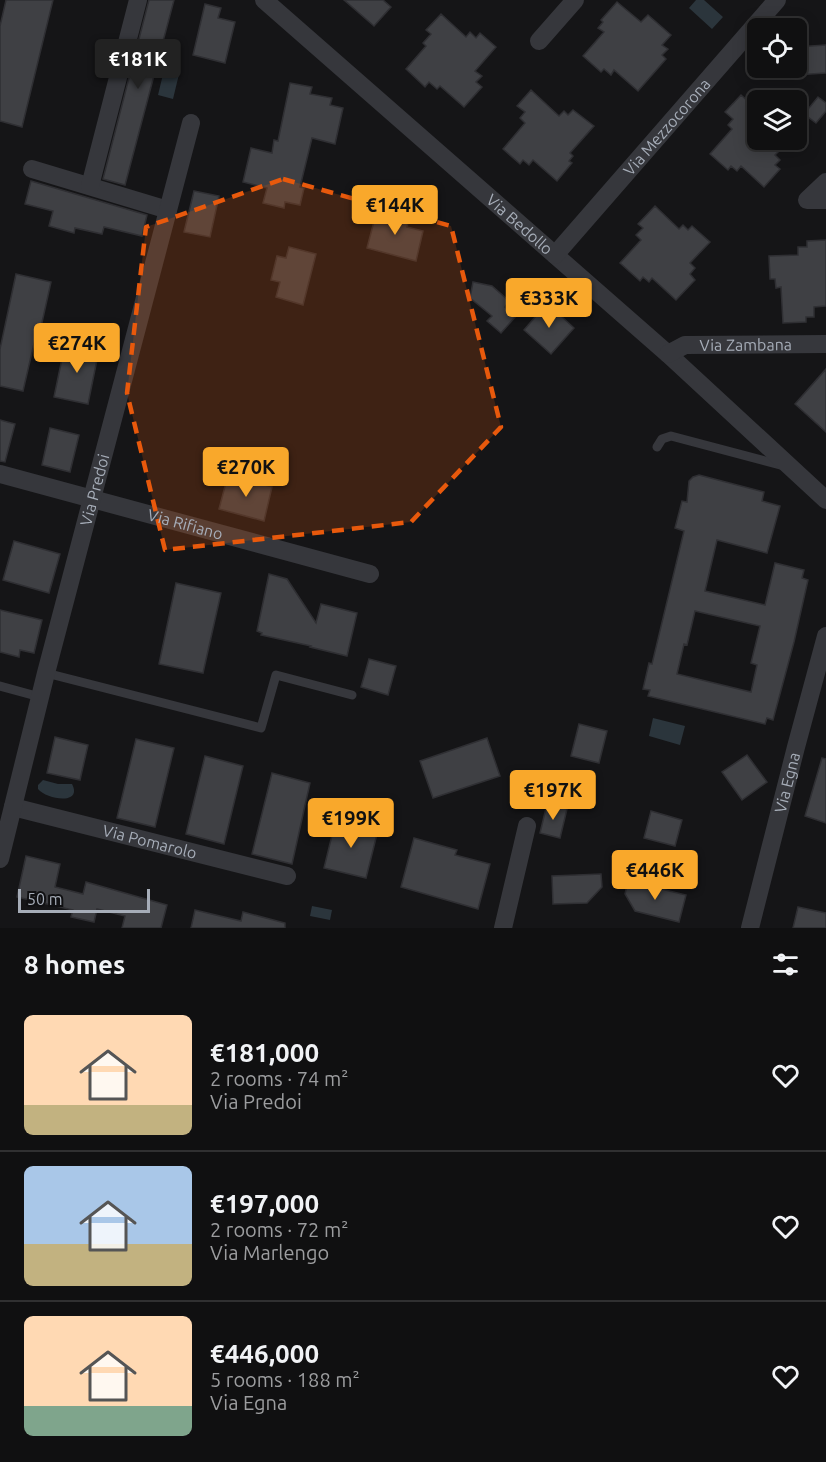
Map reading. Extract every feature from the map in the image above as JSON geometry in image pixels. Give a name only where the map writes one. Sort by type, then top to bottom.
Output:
[{"type":"street","points":[[90,186],[138,0]]},
{"type":"street","name":"Via Bedollo","points":[[264,0],[668,354],[826,500]]},
{"type":"street","points":[[539,41],[575,0]]},
{"type":"street","name":"Via Mezzocorona","points":[[555,255],[777,0]]},
{"type":"street","name":"Via Predoi","points":[[0,859],[46,673],[191,123]]},
{"type":"street","points":[[32,169],[168,210]]},
{"type":"street","points":[[826,182],[807,201],[826,200]]},
{"type":"street","name":"Via Zambana","points":[[668,354],[685,345],[826,344]]},
{"type":"street","name":"Via Rifiano","points":[[0,474],[370,574]]},
{"type":"street","name":"Via Egna","points":[[750,928],[795,747],[826,636]]},
{"type":"street","name":"Via Pomarolo","points":[[13,807],[287,876]]},
{"type":"street","points":[[503,928],[527,826]]},
{"type":"lane","points":[[657,447],[662,439],[671,436],[791,468]]},
{"type":"lane","points":[[46,673],[261,728],[276,675],[352,695]]},
{"type":"lane","points":[[0,686],[40,697]]},
{"type":"highlighted area","points":[[283,179],[451,226],[501,427],[411,522],[165,550],[127,393],[146,227]]},
{"type":"shaded area","points":[[696,0],[704,0],[723,17],[712,29],[689,8]]},
{"type":"shaded area","points":[[165,66],[180,70],[173,99],[158,95]]},
{"type":"shaded area","points":[[653,718],[685,726],[680,745],[649,736]]},
{"type":"shaded area","points":[[43,780],[58,784],[72,784],[73,795],[68,798],[56,798],[42,793],[38,785]]},
{"type":"shaded area","points":[[312,906],[332,910],[330,920],[310,916]]},
{"type":"building","points":[[6,0],[53,0],[22,127],[0,121],[0,26]]},
{"type":"building","points":[[149,0],[174,0],[125,185],[103,179]]},
{"type":"building","points":[[344,0],[383,0],[391,7],[374,26]]},
{"type":"building","points":[[617,2],[641,22],[648,15],[671,35],[662,45],[668,49],[662,55],[666,59],[638,91],[614,70],[611,75],[604,69],[601,72],[583,56],[604,32],[598,28],[603,22],[601,20]]},
{"type":"building","points":[[205,4],[221,8],[218,18],[235,22],[225,63],[193,55]]},
{"type":"building","points":[[441,14],[466,37],[470,32],[476,38],[480,33],[496,47],[475,71],[482,76],[476,82],[482,87],[464,107],[440,86],[437,89],[429,82],[425,87],[406,69],[426,46],[423,43],[431,34],[426,30]]},
{"type":"building","points":[[826,45],[826,73],[807,74],[807,46]]},
{"type":"building","points":[[290,83],[312,87],[310,94],[332,98],[330,105],[343,108],[335,144],[312,138],[300,187],[304,188],[300,205],[285,202],[284,208],[263,203],[267,188],[243,182],[251,148],[272,153],[274,140],[278,141]]},
{"type":"building","points":[[531,90],[559,116],[564,111],[568,115],[573,110],[594,126],[570,153],[573,156],[569,161],[572,163],[557,181],[533,160],[529,165],[523,160],[520,164],[503,149],[525,123],[520,118],[525,112],[517,106]]},
{"type":"building","points":[[741,95],[747,100],[747,150],[780,150],[775,155],[780,160],[775,165],[780,169],[764,187],[741,166],[737,171],[731,166],[728,170],[710,154],[732,129],[728,125],[733,119],[725,112]]},
{"type":"building","points":[[818,97],[826,103],[826,111],[816,123],[807,116],[807,110]]},
{"type":"building","points":[[31,181],[147,215],[142,236],[104,227],[102,234],[75,228],[74,233],[49,226],[53,211],[25,204]]},
{"type":"building","points":[[194,191],[219,196],[210,237],[184,232]]},
{"type":"building","points":[[655,206],[679,229],[683,225],[688,230],[692,226],[710,242],[690,263],[695,268],[690,274],[695,280],[676,300],[652,278],[649,282],[643,277],[640,281],[620,263],[641,240],[636,235],[643,228],[638,224]]},
{"type":"building","points":[[377,210],[409,219],[407,227],[423,231],[416,261],[367,248]]},
{"type":"building","points":[[826,240],[826,306],[814,307],[814,317],[806,317],[806,322],[783,323],[781,287],[776,288],[775,279],[770,279],[769,256],[798,255],[798,247],[807,247],[807,241]]},
{"type":"building","points":[[289,247],[316,254],[303,305],[276,297],[280,282],[271,280],[277,256],[286,258]]},
{"type":"building","points":[[16,274],[51,282],[39,336],[36,335],[23,391],[0,386],[0,349]]},
{"type":"building","points":[[473,282],[492,286],[509,301],[505,307],[516,316],[501,333],[487,321],[492,316],[470,298]]},
{"type":"building","points":[[547,303],[574,328],[551,354],[524,330]]},
{"type":"building","points":[[85,342],[100,345],[88,404],[54,397],[64,349],[83,353]]},
{"type":"building","points":[[826,369],[826,432],[795,404]]},
{"type":"building","points":[[0,420],[15,424],[5,462],[0,461]]},
{"type":"building","points":[[50,428],[79,435],[70,472],[42,465]]},
{"type":"building","points":[[228,475],[272,487],[264,521],[219,509]]},
{"type":"building","points":[[699,475],[764,492],[762,501],[780,506],[767,553],[717,540],[705,591],[765,605],[775,563],[804,570],[802,578],[808,580],[773,720],[767,718],[765,724],[648,696],[650,690],[643,689],[649,663],[652,664],[684,531],[675,528],[682,501],[687,502],[689,481]],"holes":[[[695,611],[760,626],[751,663],[757,665],[751,692],[677,674]]]},
{"type":"building","points":[[14,541],[60,554],[49,593],[3,580]]},
{"type":"building","points":[[269,574],[287,579],[316,623],[321,604],[357,613],[347,656],[261,635],[262,633],[257,631]]},
{"type":"building","points":[[176,583],[221,593],[203,673],[159,664]]},
{"type":"building","points":[[0,610],[42,620],[34,653],[20,650],[19,657],[0,652]]},
{"type":"building","points":[[369,659],[396,666],[388,695],[361,687]]},
{"type":"building","points":[[579,724],[607,731],[599,763],[571,756]]},
{"type":"building","points":[[55,737],[88,745],[80,780],[47,773]]},
{"type":"building","points":[[487,738],[500,776],[433,798],[420,761]]},
{"type":"building","points":[[136,739],[174,748],[155,827],[117,818]]},
{"type":"building","points":[[747,755],[767,782],[742,800],[722,772]]},
{"type":"building","points":[[205,756],[243,766],[224,844],[186,834]]},
{"type":"building","points":[[822,758],[826,759],[826,823],[805,816]]},
{"type":"building","points":[[272,773],[310,783],[292,864],[252,854]]},
{"type":"building","points":[[547,804],[567,809],[560,838],[540,833]]},
{"type":"building","points":[[651,811],[682,820],[675,846],[644,838]]},
{"type":"building","points":[[336,819],[378,830],[366,878],[324,868]]},
{"type":"building","points":[[414,838],[457,850],[455,855],[490,864],[478,909],[401,887]]},
{"type":"building","points":[[26,856],[60,864],[55,887],[83,894],[86,882],[167,905],[161,928],[122,928],[125,916],[97,909],[94,922],[71,917],[73,910],[17,897]]},
{"type":"building","points":[[601,874],[602,887],[587,903],[553,904],[552,876]]},
{"type":"building","points":[[628,881],[686,895],[679,922],[635,911],[625,894]]},
{"type":"building","points":[[798,907],[826,913],[826,928],[793,928]]},
{"type":"building","points":[[195,910],[241,921],[243,912],[285,923],[285,928],[191,928]]}]
